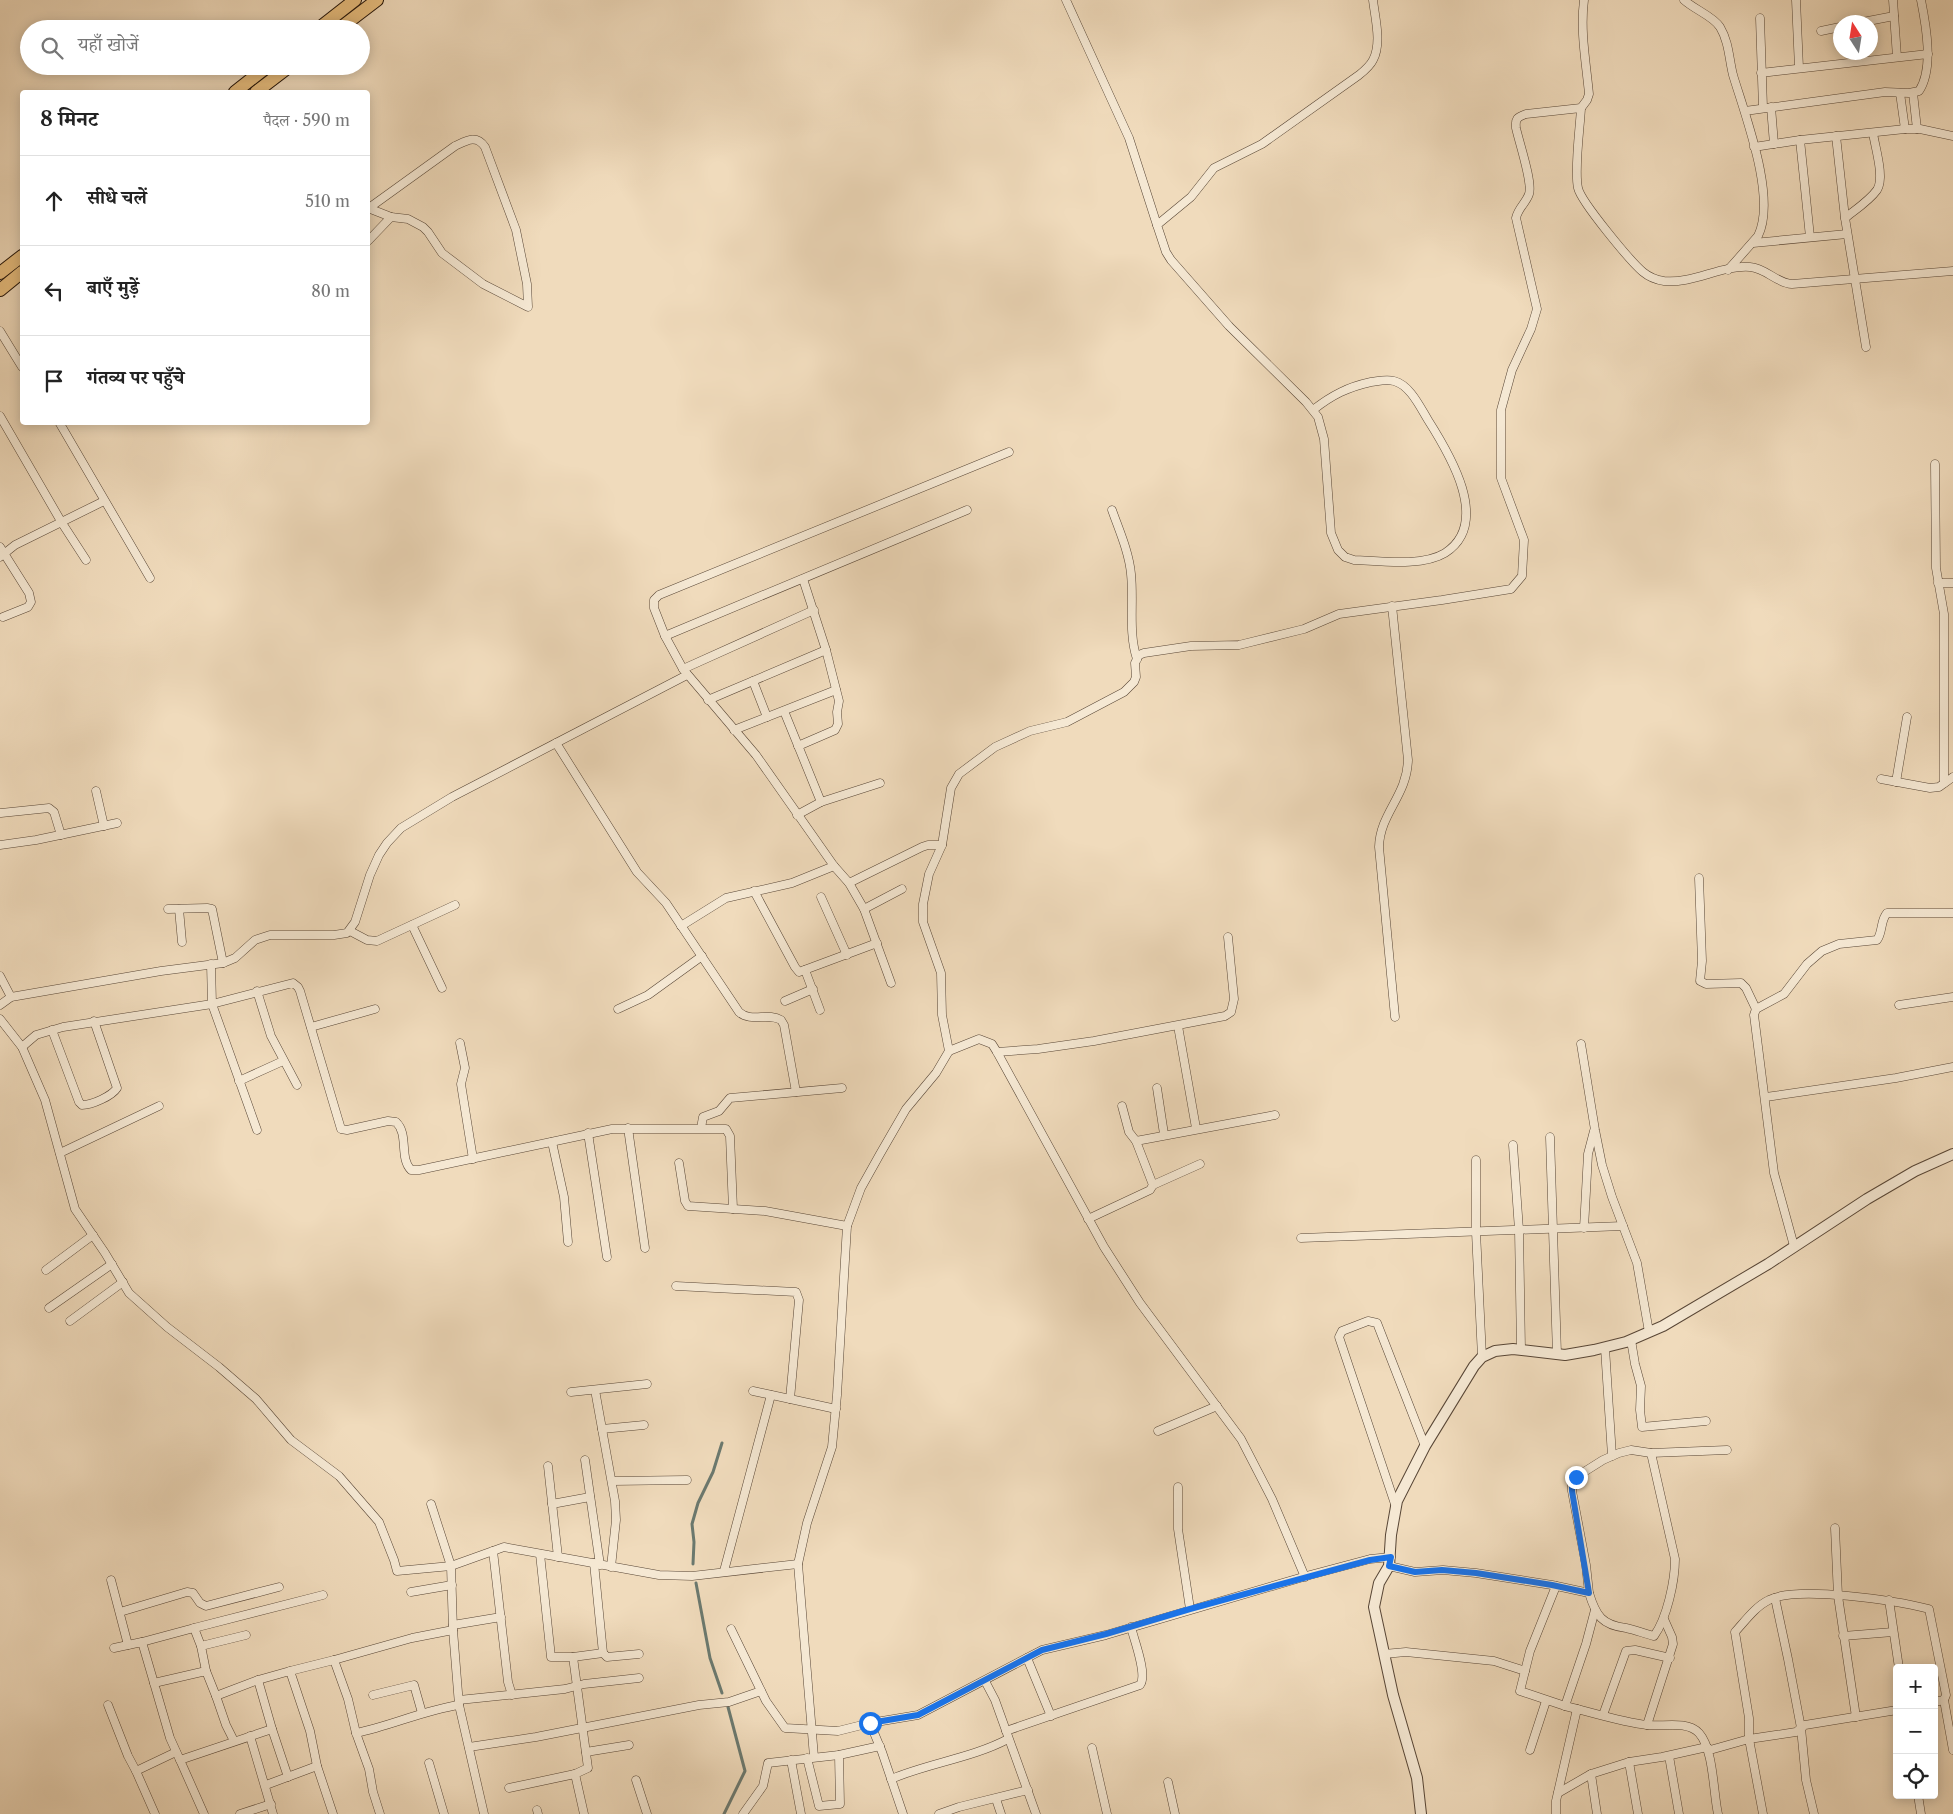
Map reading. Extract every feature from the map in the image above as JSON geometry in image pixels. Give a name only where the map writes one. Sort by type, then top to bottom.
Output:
[{"type":"main road","points":[[329,20],[355,0]]},
{"type":"main road","points":[[351,20],[377,0]]},
{"type":"main road","points":[[237,90],[257,75]]},
{"type":"main road","points":[[266,75],[269,83]]},
{"type":"main road","points":[[259,90],[279,75]]},
{"type":"main road","points":[[0,274],[20,258]]},
{"type":"main road","points":[[0,290],[20,274]]},
{"type":"street","points":[[1066,0],[1129,138],[1166,252],[1229,326],[1313,410],[1322,426],[1331,533],[1338,550],[1354,560],[1415,561],[1445,553],[1454,545],[1462,535],[1465,525],[1464,499],[1459,477],[1448,451],[1405,387],[1392,380],[1382,380],[1352,387],[1328,397],[1313,410]]},
{"type":"street","points":[[1157,225],[1191,196],[1214,168],[1262,144],[1360,75],[1368,67],[1373,60],[1376,49],[1373,0]]},
{"type":"street","points":[[1584,0],[1582,13],[1589,94],[1581,108],[1577,174],[1578,190],[1585,203],[1632,262],[1645,273],[1663,281],[1674,281],[1752,267],[1786,283],[1953,271]]},
{"type":"street","points":[[1684,0],[1696,10],[1715,21],[1722,29],[1745,111],[1763,191],[1764,222],[1758,236],[1728,270]]},
{"type":"street","points":[[1796,0],[1799,68]]},
{"type":"street","points":[[1893,0],[1897,57]]},
{"type":"street","points":[[1745,111],[1885,92],[1913,93],[1921,88],[1928,54],[1927,31],[1922,0]]},
{"type":"street","points":[[1878,19],[1894,16]]},
{"type":"street","points":[[1760,18],[1761,72],[1774,144]]},
{"type":"street","points":[[1820,31],[1833,28]]},
{"type":"street","points":[[1761,72],[1928,54]]},
{"type":"street","points":[[1900,92],[1905,129]]},
{"type":"street","points":[[1913,93],[1919,129]]},
{"type":"street","points":[[1136,661],[1139,655],[1144,653],[1180,648],[1239,645],[1304,630],[1338,614],[1511,589],[1522,576],[1524,540],[1501,478],[1501,410],[1512,370],[1531,329],[1537,309],[1516,218],[1518,211],[1529,196],[1530,186],[1515,121],[1518,116],[1526,114],[1581,108]]},
{"type":"street","points":[[1754,147],[1800,140],[1905,129],[1919,129],[1953,136]]},
{"type":"street","points":[[1845,218],[1871,196],[1879,185],[1880,174],[1873,132]]},
{"type":"street","points":[[1836,136],[1847,234],[1866,347]]},
{"type":"street","points":[[370,207],[455,146],[468,140],[480,140],[485,147],[516,230],[527,284],[528,307],[483,284],[442,253],[423,227],[408,219],[391,217],[370,209]]},
{"type":"street","points":[[1800,140],[1810,237]]},
{"type":"street","points":[[370,239],[391,217]]},
{"type":"street","points":[[1753,242],[1847,234]]},
{"type":"street","points":[[0,331],[20,364]]},
{"type":"street","points":[[0,416],[86,560]]},
{"type":"street","points":[[61,425],[150,578]]},
{"type":"street","points":[[891,982],[864,910],[849,883],[834,866],[756,755],[685,672],[665,636],[653,604],[655,598],[659,595],[1009,452]]},
{"type":"street","points":[[1935,464],[1936,568],[1944,614],[1944,783]]},
{"type":"street","points":[[3,617],[28,607],[31,602],[29,593],[1,552],[104,501]]},
{"type":"street","points":[[665,636],[968,510]]},
{"type":"street","points":[[949,1051],[942,1015],[941,973],[923,922],[923,904],[929,874],[940,845],[951,788],[959,774],[995,747],[1030,731],[1067,722],[1124,692],[1134,682],[1136,677],[1136,661],[1132,637],[1130,565],[1112,510]]},
{"type":"street","points":[[798,746],[832,732],[837,728],[839,702],[826,650],[803,578]]},
{"type":"street","points":[[1938,583],[1953,583]]},
{"type":"street","points":[[1392,606],[1408,773],[1382,826],[1378,847],[1395,1017]]},
{"type":"street","points":[[0,1004],[10,997],[223,963],[235,958],[248,945],[263,936],[342,934],[350,931],[355,922],[370,875],[379,856],[387,843],[401,828],[452,797],[556,743],[685,672],[814,610]]},
{"type":"street","points":[[708,700],[826,650]]},
{"type":"street","points":[[753,681],[767,717]]},
{"type":"street","points":[[734,730],[836,690]]},
{"type":"street","points":[[784,711],[821,802]]},
{"type":"street","points":[[1896,782],[1907,717]]},
{"type":"street","points":[[556,743],[637,872],[662,898],[743,1016],[775,1017],[781,1020],[784,1025],[796,1092]]},
{"type":"street","points":[[1881,779],[1930,788],[1944,783],[1953,777]]},
{"type":"street","points":[[798,815],[821,802],[880,783]]},
{"type":"street","points":[[96,791],[104,826]]},
{"type":"street","points":[[1,813],[49,808],[54,812],[61,835]]},
{"type":"street","points":[[0,845],[117,823]]},
{"type":"street","points":[[849,883],[928,845],[940,845]]},
{"type":"street","points":[[681,926],[722,900],[754,890],[792,883],[834,866]]},
{"type":"street","points":[[1699,878],[1702,962],[1700,981],[1706,984],[1741,983],[1746,988],[1756,1009]]},
{"type":"street","points":[[864,910],[902,889]]},
{"type":"street","points":[[754,890],[799,972],[877,943]]},
{"type":"street","points":[[821,897],[846,955]]},
{"type":"street","points":[[350,931],[367,940],[377,941],[455,904]]},
{"type":"street","points":[[168,909],[212,909],[223,963]]},
{"type":"street","points":[[179,909],[182,942]]},
{"type":"street","points":[[1794,1246],[1774,1172],[1766,1097],[1754,1015],[1756,1009],[1784,994],[1807,964],[1822,951],[1839,944],[1877,940],[1880,935],[1883,919],[1887,913],[1953,912]]},
{"type":"street","points":[[412,925],[442,988]]},
{"type":"street","points":[[998,1052],[1066,1046],[1178,1026],[1216,1018],[1231,1012],[1234,1000],[1228,938]]},
{"type":"street","points":[[618,1009],[648,995],[702,956]]},
{"type":"street","points":[[211,964],[212,1004],[257,1130]]},
{"type":"street","points":[[806,970],[820,1010]]},
{"type":"street","points":[[0,976],[10,997]]},
{"type":"street","points":[[22,1047],[36,1035],[52,1030],[94,1021],[212,1004],[288,983],[296,984],[300,991],[341,1128],[346,1130],[388,1121],[396,1122],[401,1130],[407,1162],[411,1170],[473,1159],[588,1133],[628,1128],[726,1129],[729,1133],[733,1209]]},
{"type":"street","points":[[785,1001],[812,989]]},
{"type":"street","points":[[257,992],[271,1036],[297,1085]]},
{"type":"street","points":[[1898,1005],[1953,997]]},
{"type":"street","points":[[311,1027],[375,1009]]},
{"type":"street","points":[[0,1019],[22,1047],[45,1100],[75,1209],[129,1293],[166,1328],[219,1367],[256,1399],[291,1440],[338,1476],[379,1522],[394,1560],[396,1571],[451,1566],[504,1547],[659,1575],[692,1576],[798,1564]]},
{"type":"street","points":[[52,1030],[79,1102],[82,1105],[88,1105],[117,1088],[94,1021]]},
{"type":"street","points":[[1178,1026],[1196,1128]]},
{"type":"street","points":[[838,1755],[840,1804],[819,1806],[811,1757],[812,1730],[798,1564],[807,1523],[832,1447],[848,1226],[861,1188],[880,1154],[906,1109],[936,1073],[949,1051],[979,1040],[992,1044],[998,1052],[1104,1248],[1140,1303],[1241,1439],[1264,1484],[1305,1577]]},
{"type":"street","points":[[460,1043],[465,1068],[461,1084],[473,1159]]},
{"type":"street","points":[[1581,1044],[1595,1130],[1606,1181],[1637,1263],[1650,1332]]},
{"type":"street","points":[[240,1081],[283,1061]]},
{"type":"street","points":[[1766,1097],[1896,1078],[1953,1067]]},
{"type":"street","points":[[701,1128],[704,1117],[719,1111],[730,1098],[842,1088]]},
{"type":"street","points":[[1157,1088],[1164,1134]]},
{"type":"street","points":[[60,1153],[159,1106]]},
{"type":"street","points":[[1122,1106],[1130,1132],[1136,1141],[1153,1185]]},
{"type":"street","points":[[1136,1141],[1196,1128],[1275,1115]]},
{"type":"street","points":[[628,1128],[644,1248]]},
{"type":"street","points":[[1584,1228],[1588,1154],[1595,1130]]},
{"type":"street","points":[[588,1133],[607,1257]]},
{"type":"street","points":[[1550,1138],[1557,1354]]},
{"type":"street","points":[[552,1142],[564,1197],[568,1242]]},
{"type":"street","points":[[1513,1145],[1518,1230],[1521,1350]]},
{"type":"street","points":[[1421,1814],[1417,1778],[1393,1695],[1374,1608],[1379,1583],[1390,1561],[1391,1535],[1397,1501],[1425,1446],[1474,1366],[1482,1357],[1495,1351],[1521,1350],[1564,1355],[1605,1348],[1650,1332],[1710,1298],[1915,1171],[1953,1154]]},
{"type":"street","points":[[1476,1160],[1476,1232],[1482,1357]]},
{"type":"street","points":[[679,1162],[685,1201],[688,1206],[764,1211],[848,1226]]},
{"type":"street","points":[[1088,1219],[1148,1192],[1153,1185],[1200,1164]]},
{"type":"street","points":[[1300,1238],[1623,1226]]},
{"type":"street","points":[[46,1270],[93,1235]]},
{"type":"street","points":[[48,1308],[112,1264]]},
{"type":"street","points":[[70,1321],[123,1282]]},
{"type":"street","points":[[676,1286],[793,1291],[799,1296],[790,1399]]},
{"type":"street","points":[[1396,1508],[1341,1344],[1339,1337],[1342,1331],[1368,1321],[1377,1323],[1425,1446]]},
{"type":"street","points":[[1631,1340],[1641,1386],[1640,1410],[1642,1427],[1706,1422]]},
{"type":"street","points":[[1605,1348],[1612,1456]]},
{"type":"street","points":[[570,1392],[647,1384]]},
{"type":"street","points":[[595,1390],[612,1481],[616,1520],[611,1567]]},
{"type":"street","points":[[753,1391],[836,1410]]},
{"type":"street","points":[[724,1572],[771,1395]]},
{"type":"street","points":[[1158,1431],[1217,1406]]},
{"type":"street","points":[[602,1429],[644,1425]]},
{"type":"street","points":[[1651,1453],[1676,1559],[1675,1573],[1664,1619],[1654,1636],[1626,1628],[1617,1628],[1602,1619],[1594,1610],[1589,1593],[1572,1485],[1576,1477],[1612,1456],[1631,1450],[1651,1453],[1727,1450]]},
{"type":"street","points":[[585,1460],[597,1564],[603,1653],[607,1657],[639,1654]]},
{"type":"street","points":[[548,1466],[558,1557]]},
{"type":"street","points":[[612,1481],[687,1480]]},
{"type":"street","points":[[1178,1487],[1178,1529],[1190,1609]]},
{"type":"street","points":[[552,1504],[590,1498]]},
{"type":"street","points":[[431,1504],[451,1566],[453,1628],[459,1703],[484,1814]]},
{"type":"street","points":[[1835,1528],[1838,1596],[1856,1716]]},
{"type":"street","points":[[493,1551],[508,1682],[512,1695]]},
{"type":"street","points":[[540,1554],[551,1657],[574,1657],[603,1653]]},
{"type":"street","points":[[731,1629],[761,1691],[785,1728],[838,1731],[870,1723],[918,1715],[1042,1650],[1370,1560],[1390,1561],[1415,1572],[1442,1570],[1476,1573],[1589,1593]]},
{"type":"street","points":[[111,1580],[128,1645]]},
{"type":"street","points":[[411,1592],[452,1585]]},
{"type":"street","points":[[1556,1586],[1530,1651],[1520,1691],[1546,1701],[1647,1725],[1673,1725],[1692,1728],[1698,1731],[1707,1747],[1718,1814]]},
{"type":"street","points":[[120,1612],[187,1592],[193,1593],[200,1603],[206,1606],[279,1587]]},
{"type":"street","points":[[1763,1814],[1749,1739],[1749,1718],[1736,1632],[1755,1610],[1769,1599],[1789,1594],[1808,1594],[1889,1600],[1929,1609],[1946,1694],[1944,1700],[1953,1750]]},
{"type":"street","points":[[114,1648],[323,1595]]},
{"type":"street","points":[[1775,1598],[1801,1728],[1806,1780],[1814,1814]]},
{"type":"street","points":[[1889,1600],[1898,1664]]},
{"type":"street","points":[[1565,1706],[1586,1644],[1594,1610]]},
{"type":"street","points":[[216,1696],[258,1680],[290,1671],[412,1638],[501,1617]]},
{"type":"street","points":[[1647,1725],[1670,1658],[1674,1640],[1664,1619]]},
{"type":"street","points":[[891,1779],[920,1768],[947,1762],[1051,1716],[1140,1685],[1143,1682],[1143,1673],[1131,1627]]},
{"type":"street","points":[[194,1628],[201,1646],[206,1671],[234,1741]]},
{"type":"street","points":[[1844,1636],[1894,1632]]},
{"type":"street","points":[[201,1646],[246,1635]]},
{"type":"street","points":[[142,1642],[165,1722],[176,1752],[204,1814]]},
{"type":"street","points":[[1603,1715],[1626,1651],[1636,1650],[1670,1658]]},
{"type":"street","points":[[1384,1654],[1406,1652],[1494,1661],[1525,1671]]},
{"type":"street","points":[[509,1788],[575,1774],[588,1768],[574,1657]]},
{"type":"street","points":[[1027,1658],[1051,1716]]},
{"type":"street","points":[[334,1660],[338,1675],[342,1680],[356,1733],[369,1769],[373,1792],[380,1814]]},
{"type":"street","points":[[154,1683],[206,1671]]},
{"type":"street","points":[[290,1671],[310,1731],[317,1766],[332,1814]]},
{"type":"street","points":[[356,1733],[378,1729],[422,1713],[459,1703],[565,1689],[577,1685],[640,1678]]},
{"type":"street","points":[[258,1680],[288,1777]]},
{"type":"street","points":[[985,1681],[994,1700],[1036,1814]]},
{"type":"street","points":[[373,1695],[414,1685],[422,1713]]},
{"type":"street","points":[[469,1747],[583,1728],[699,1705],[729,1702],[761,1691]]},
{"type":"street","points":[[1938,1701],[1944,1700]]},
{"type":"street","points":[[1530,1750],[1546,1701]]},
{"type":"street","points":[[108,1706],[128,1756],[155,1814]]},
{"type":"street","points":[[1556,1814],[1558,1793],[1577,1709]]},
{"type":"street","points":[[1558,1793],[1591,1774],[1629,1762],[1669,1756],[1707,1747],[1710,1750],[1749,1739],[1796,1732],[1805,1725],[1893,1711]]},
{"type":"street","points":[[870,1723],[880,1746],[903,1814]]},
{"type":"street","points":[[180,1760],[272,1728]]},
{"type":"street","points":[[250,1736],[273,1814]]},
{"type":"street","points":[[586,1752],[629,1745]]},
{"type":"street","points":[[743,1814],[763,1786],[768,1763],[838,1755],[880,1746]]},
{"type":"street","points":[[1092,1748],[1107,1814]]},
{"type":"street","points":[[136,1771],[176,1752]]},
{"type":"street","points":[[1669,1756],[1679,1814]]},
{"type":"street","points":[[790,1760],[801,1814]]},
{"type":"street","points":[[1629,1762],[1638,1814]]},
{"type":"street","points":[[429,1763],[444,1814]]},
{"type":"street","points":[[266,1785],[317,1766]]},
{"type":"street","points":[[575,1774],[584,1814]]},
{"type":"street","points":[[1591,1774],[1597,1814]]},
{"type":"street","points":[[636,1780],[647,1814]]},
{"type":"street","points":[[1168,1782],[1176,1814]]},
{"type":"street","points":[[939,1814],[1028,1790]]},
{"type":"street","points":[[996,1799],[1001,1814]]},
{"type":"street","points":[[1919,1799],[1921,1814]]},
{"type":"street","points":[[240,1814],[271,1804]]},
{"type":"waterway","points":[[693,1564],[694,1542],[692,1524],[698,1503],[713,1472],[722,1443]]},
{"type":"waterway","points":[[696,1583],[710,1658],[722,1693]]},
{"type":"waterway","points":[[724,1814],[745,1771],[728,1707]]},
{"type":"route","points":[[870,1723],[918,1715],[1042,1650],[1106,1634],[1370,1560],[1391,1557],[1389,1566],[1415,1572],[1442,1570],[1476,1573],[1589,1593],[1581,1534],[1572,1491],[1572,1485],[1576,1477]]}]
